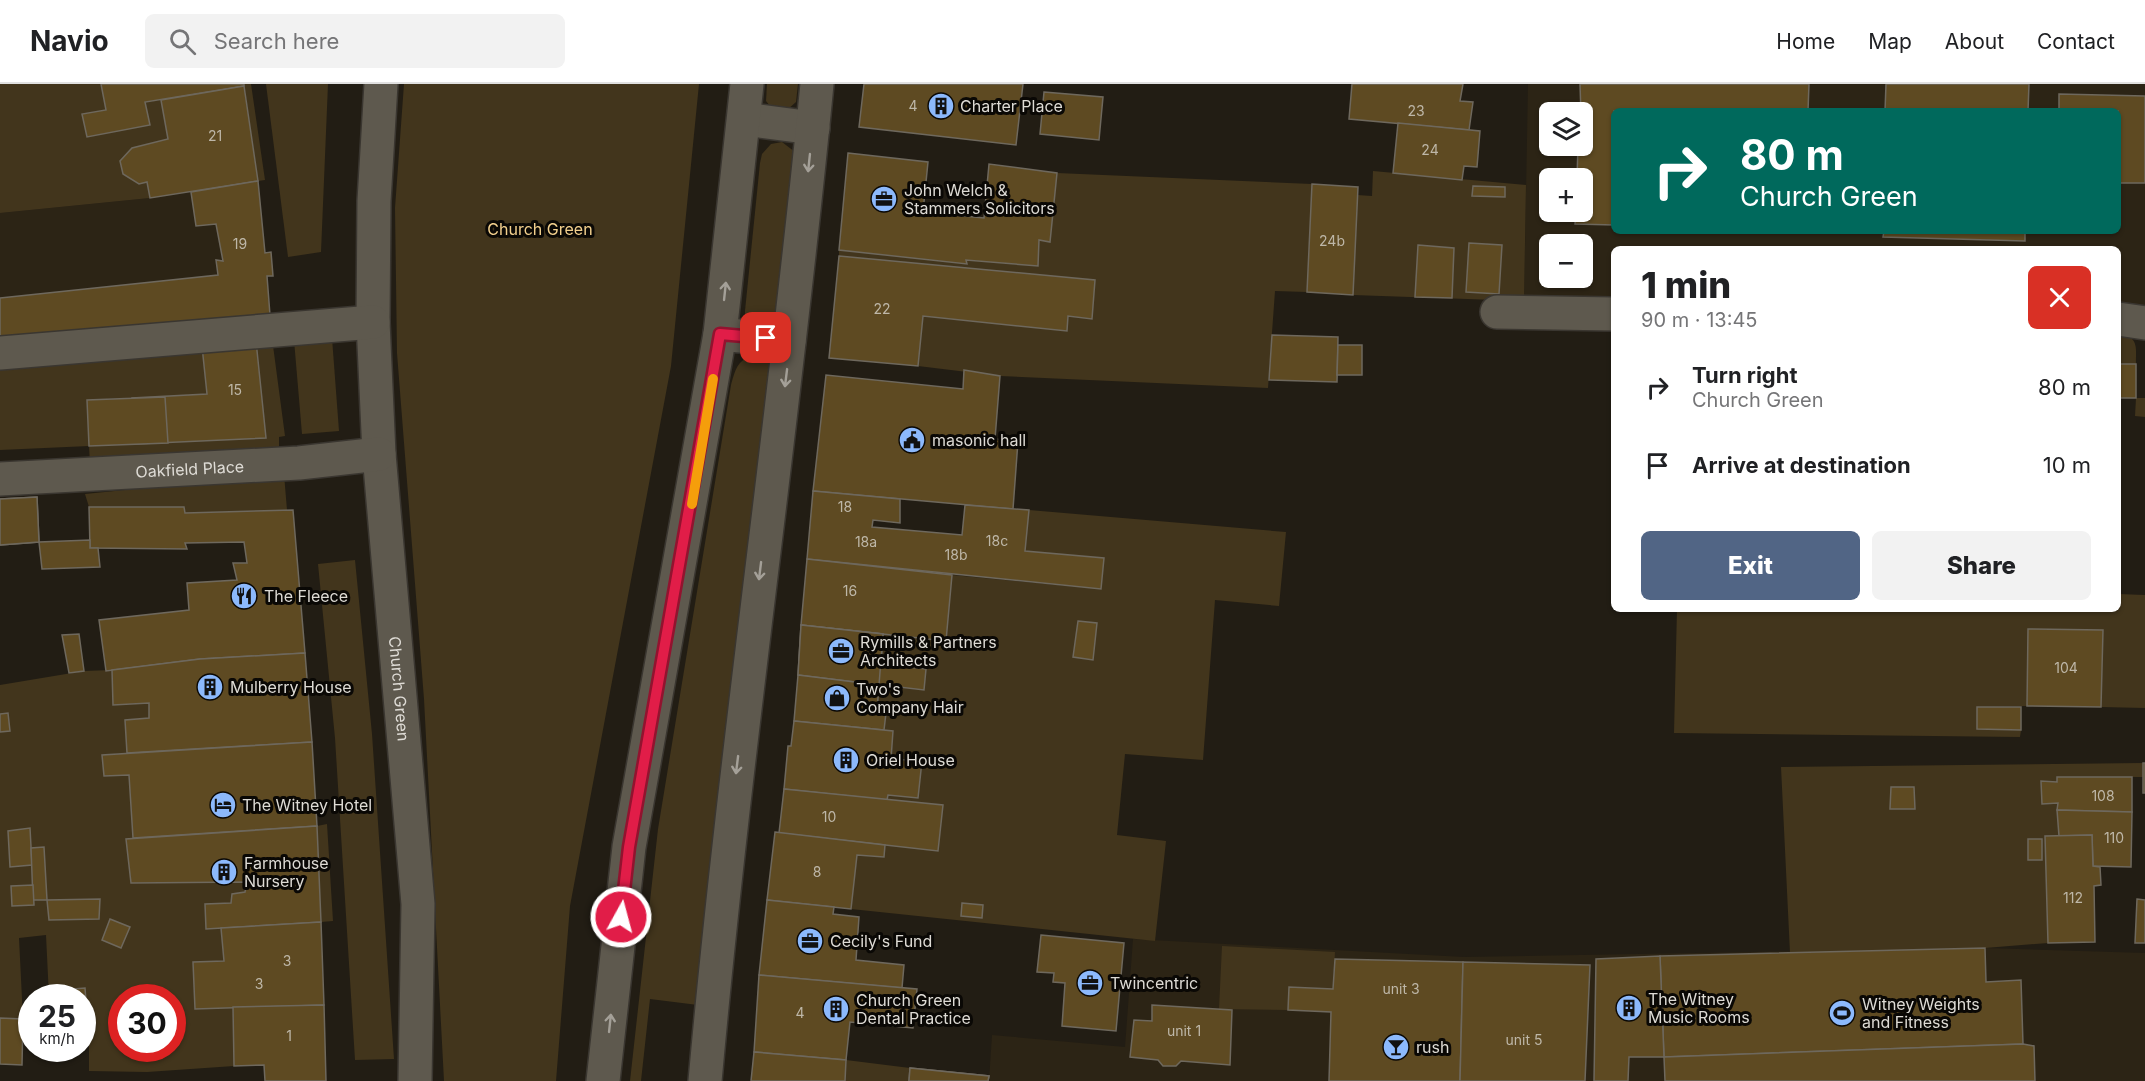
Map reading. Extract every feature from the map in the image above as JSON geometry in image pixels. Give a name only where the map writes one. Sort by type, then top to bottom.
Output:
[{"type":"street","name":"Church Green","points":[[381,84],[374,201],[374,322],[379,454],[418,904],[415,1079]]},
{"type":"street","points":[[603,1081],[629,847],[720,334],[747,84]]},
{"type":"street","points":[[705,1081],[731,815],[789,341],[817,84]]},
{"type":"street","points":[[744,120],[813,128]]},
{"type":"street","points":[[1497,312],[1611,314]]},
{"type":"street","points":[[2121,319],[2145,323]]},
{"type":"street","points":[[0,353],[374,322]]},
{"type":"street","points":[[720,334],[789,341]]},
{"type":"street","name":"Oakfield Place","points":[[0,479],[299,463],[379,454]]},
{"type":"shaded area","points":[[1528,84],[2145,84],[2145,310],[2121,310],[2121,246],[1611,246],[1611,302],[1524,301]]},
{"type":"shaded area","points":[[258,181],[265,253],[271,252],[273,276],[0,344],[0,213],[150,198]]},
{"type":"shaded area","points":[[1133,939],[1464,957],[1985,948],[2145,953],[2145,1081],[989,1081],[992,1035],[1125,1047]]},
{"type":"green space","points":[[0,84],[101,84],[106,110],[82,114],[87,137],[149,125],[145,102],[161,100],[168,139],[132,148],[120,161],[123,174],[139,184],[147,182],[150,198],[0,213]]},
{"type":"green space","points":[[244,84],[251,84],[265,180],[258,181]]},
{"type":"green space","points":[[266,84],[328,84],[321,252],[288,257]]},
{"type":"green space","name":"Church Green","points":[[404,84],[699,84],[671,366],[570,906],[556,1081],[444,1081],[424,699],[397,353],[395,208]]},
{"type":"green space","points":[[767,84],[798,84],[796,102],[787,110],[770,106],[766,101]]},
{"type":"green space","points":[[782,142],[795,152],[775,320],[771,324],[749,322],[745,319],[745,311],[760,163],[762,154],[771,144]]},
{"type":"green space","points":[[1373,171],[1526,185],[1524,301],[1353,295],[1357,195],[1372,196]]},
{"type":"green space","points":[[1057,173],[1312,184],[1307,292],[1275,291],[1268,388],[1000,376],[918,366],[923,316],[1066,331],[1068,316],[1092,319],[1095,281],[839,256],[839,250],[966,264],[966,260],[1037,266],[1039,240],[1050,241]]},
{"type":"green space","points":[[2121,334],[2130,337],[2135,343],[2136,364],[2121,364]]},
{"type":"green space","points":[[272,338],[285,436],[279,437],[279,453],[90,464],[89,446],[265,438],[256,341]]},
{"type":"green space","points":[[332,338],[339,431],[302,434],[294,340]]},
{"type":"green space","points":[[202,346],[207,394],[87,400],[89,446],[0,450],[0,365]]},
{"type":"green space","points":[[752,356],[766,358],[772,364],[698,1005],[650,999],[641,1081],[630,1081],[658,829],[731,385],[740,363]]},
{"type":"green space","points":[[2136,398],[2145,398],[2145,417],[2135,416]]},
{"type":"green space","points":[[284,474],[287,510],[185,513],[184,507],[89,507],[85,494]]},
{"type":"green space","points":[[1029,510],[1286,532],[1279,606],[1215,600],[1203,760],[1125,754],[1117,835],[1166,841],[1155,941],[851,909],[857,855],[883,857],[888,795],[918,798],[922,762],[891,759],[893,732],[884,730],[886,713],[877,711],[879,685],[924,690],[926,670],[881,664],[883,634],[946,641],[952,575],[1101,589],[1104,558],[1025,551]]},
{"type":"green space","points":[[355,560],[372,734],[394,1059],[355,1060],[335,738],[318,564]]},
{"type":"green space","points":[[2121,594],[2145,595],[2145,708],[2101,707],[2103,630],[2029,629],[2027,706],[1977,707],[1977,729],[2021,730],[2020,737],[1674,733],[1677,612],[2121,612]]},
{"type":"green space","points":[[112,670],[114,705],[149,703],[149,718],[125,720],[127,753],[102,755],[104,776],[129,775],[133,838],[126,839],[131,883],[247,882],[245,892],[231,903],[205,904],[206,929],[221,928],[224,961],[193,963],[195,1009],[233,1007],[234,1066],[147,1072],[89,1071],[89,1062],[96,1062],[96,984],[48,984],[46,935],[19,938],[21,984],[18,984],[18,1019],[0,1018],[0,685],[84,671]]},
{"type":"green space","points":[[2143,763],[2143,777],[2057,777],[2057,782],[2041,781],[2042,803],[2058,803],[2059,836],[2046,836],[2048,943],[1985,948],[1790,953],[1781,767]]},
{"type":"green space","points":[[327,824],[333,921],[321,922],[317,826]]},
{"type":"green space","points":[[1222,946],[1335,952],[1333,989],[1289,987],[1288,1010],[1219,1009]]},
{"type":"green space","points":[[846,1060],[910,1068],[909,1081],[845,1081]]},
{"type":"building","points":[[101,84],[244,84],[244,86],[145,102],[150,125],[87,137],[82,114],[106,110]]},
{"type":"building","name":"Charter Place","points":[[864,84],[1023,84],[1016,145],[859,127]]},
{"type":"building","points":[[1352,84],[1463,84],[1460,101],[1473,102],[1469,130],[1349,119]]},
{"type":"building","points":[[1580,84],[1809,84],[1808,108],[1611,108],[1611,225],[1575,224],[1575,222],[1593,222],[1593,168],[1577,168],[1578,156],[1593,156],[1593,102],[1581,102]]},
{"type":"building","points":[[1886,84],[2029,84],[2028,108],[1885,108]]},
{"type":"building","points":[[244,86],[258,181],[150,198],[147,182],[139,184],[123,174],[120,161],[132,148],[168,139],[161,100]]},
{"type":"building","points":[[1044,92],[1103,97],[1099,140],[1040,134]]},
{"type":"building","points":[[2059,94],[2145,96],[2145,183],[2121,183],[2121,108],[2059,108]]},
{"type":"building","points":[[1398,123],[1480,131],[1477,167],[1464,166],[1462,180],[1393,173]]},
{"type":"building","name":"John Welch & Stammers Solicitors","points":[[848,153],[928,162],[923,212],[984,218],[989,164],[1057,173],[1050,242],[1039,240],[1038,266],[966,260],[967,264],[839,250]]},
{"type":"building","points":[[258,181],[265,253],[271,252],[273,276],[267,276],[270,315],[0,344],[0,298],[218,275],[216,260],[223,261],[216,224],[196,226],[191,192]]},
{"type":"building","points":[[1312,184],[1358,187],[1353,295],[1307,292]]},
{"type":"building","points":[[1473,186],[1505,187],[1505,197],[1472,196]]},
{"type":"building","points":[[1884,234],[2025,234],[2025,241],[1883,237]]},
{"type":"building","points":[[1469,243],[1502,245],[1499,294],[1466,292]]},
{"type":"building","points":[[1418,245],[1454,248],[1452,298],[1415,297]]},
{"type":"building","points":[[839,256],[1095,280],[1092,319],[1068,316],[1067,331],[923,316],[918,366],[829,358]]},
{"type":"building","points":[[1272,335],[1338,337],[1337,382],[1269,380]]},
{"type":"building","points":[[256,341],[266,438],[135,444],[132,398],[207,394],[202,346]]},
{"type":"building","points":[[1338,345],[1362,345],[1362,375],[1337,375]]},
{"type":"building","points":[[2121,364],[2136,364],[2136,398],[2121,398]]},
{"type":"building","name":"masonic hall","points":[[964,370],[1000,376],[995,439],[1018,441],[1013,509],[813,491],[826,375],[963,389]]},
{"type":"building","points":[[165,397],[168,443],[89,446],[87,400]]},
{"type":"building","points":[[813,491],[900,499],[900,523],[873,520],[872,527],[962,535],[965,505],[1029,510],[1025,551],[1104,558],[1101,589],[807,559]]},
{"type":"building","points":[[37,497],[39,542],[0,545],[0,499]]},
{"type":"building","points":[[37,497],[39,542],[0,545],[0,499]]},
{"type":"building","name":"The Fleece","points":[[89,507],[184,507],[185,513],[293,510],[305,653],[200,659],[106,671],[99,620],[189,610],[187,583],[237,580],[233,563],[247,563],[244,542],[185,543],[187,549],[90,548]]},
{"type":"building","points":[[90,540],[90,548],[98,548],[100,567],[42,569],[39,542]]},
{"type":"building","points":[[807,559],[952,575],[946,641],[801,625]]},
{"type":"building","points":[[1078,621],[1097,623],[1093,660],[1073,657]]},
{"type":"building","name":"Rymills & Partners Architects","points":[[801,625],[883,634],[881,664],[926,669],[924,690],[798,675]]},
{"type":"building","name":"Rymills & Partners Architects","points":[[801,625],[883,634],[879,685],[798,675]]},
{"type":"building","points":[[2028,629],[2103,630],[2101,707],[2027,706]]},
{"type":"building","points":[[79,634],[84,671],[69,673],[62,635]]},
{"type":"building","name":"Mulberry House","points":[[305,653],[312,742],[127,753],[125,720],[149,718],[149,703],[113,705],[112,670],[200,659]]},
{"type":"building","name":"Two's Company Hair","points":[[798,675],[879,685],[877,711],[886,713],[884,730],[794,721]]},
{"type":"building","points":[[1977,707],[2021,707],[2021,730],[1977,729]]},
{"type":"building","points":[[8,713],[10,731],[0,732],[0,714]]},
{"type":"building","name":"Oriel House","points":[[794,721],[893,731],[891,759],[922,761],[918,798],[888,795],[887,800],[784,789],[788,746],[791,746]]},
{"type":"building","name":"The Witney Hotel","points":[[312,742],[317,826],[133,838],[129,775],[104,776],[102,755]]},
{"type":"building","points":[[2143,763],[2145,763],[2145,793],[2143,793]]},
{"type":"building","points":[[2057,777],[2132,777],[2132,812],[2057,810],[2058,803],[2042,804],[2041,781],[2057,782]]},
{"type":"building","points":[[1891,787],[1914,787],[1915,809],[1890,809]]},
{"type":"building","points":[[784,789],[943,805],[938,851],[779,833]]},
{"type":"building","points":[[2057,810],[2132,812],[2131,867],[2093,866],[2092,835],[2059,836]]},
{"type":"building","name":"Farmhouse Nursery","points":[[317,826],[321,922],[206,929],[205,904],[231,903],[232,894],[245,892],[247,882],[131,883],[126,839]]},
{"type":"building","points":[[30,828],[32,865],[10,867],[8,831]]},
{"type":"building","points":[[775,832],[885,845],[884,857],[857,855],[851,909],[767,900]]},
{"type":"building","points":[[2092,835],[2093,866],[2100,867],[2101,885],[2094,886],[2095,942],[2048,943],[2045,836]]},
{"type":"building","points":[[2028,839],[2042,839],[2042,860],[2028,860]]},
{"type":"building","points":[[44,847],[47,900],[33,900],[31,848]]},
{"type":"building","points":[[33,885],[34,905],[12,906],[11,886]]},
{"type":"building","points":[[100,899],[99,919],[49,920],[47,900]]},
{"type":"building","points":[[2137,899],[2145,900],[2145,943],[2135,943]]},
{"type":"building","name":"Cecily's Fund","points":[[767,900],[834,907],[833,914],[859,917],[856,960],[904,965],[902,988],[759,975]]},
{"type":"building","points":[[962,903],[983,905],[982,918],[961,916]]},
{"type":"building","points":[[110,919],[130,927],[121,948],[102,940]]},
{"type":"building","points":[[321,922],[324,1005],[195,1009],[193,962],[224,961],[221,928]]},
{"type":"building","name":"Twincentric","points":[[1041,935],[1124,943],[1116,1031],[1062,1026],[1065,983],[1053,982],[1054,973],[1037,972]]},
{"type":"building","name":"Witney Weights and Fitness","points":[[1985,948],[1986,982],[2021,980],[2023,1044],[1664,1057],[1660,956]]},
{"type":"building","name":"The Witney Music Rooms","points":[[1660,956],[1664,1057],[1629,1057],[1628,1081],[1594,1081],[1596,959]]},
{"type":"building","name":"rush","points":[[1335,959],[1463,962],[1460,1081],[1329,1081],[1331,1012],[1288,1010],[1289,987],[1333,989]]},
{"type":"building","points":[[1463,962],[1590,965],[1585,1081],[1460,1081]]},
{"type":"building","name":"Church Green Dental Practice","points":[[759,975],[917,989],[913,1028],[850,1022],[846,1060],[754,1052]]},
{"type":"building","points":[[324,1005],[326,1081],[265,1081],[264,1065],[234,1066],[233,1007]]},
{"type":"building","points":[[1152,1005],[1232,1010],[1230,1065],[1181,1061],[1176,1066],[1163,1066],[1158,1060],[1130,1057],[1134,1020],[1152,1021]]},
{"type":"building","points":[[0,1018],[18,1019],[18,1062],[22,1062],[22,1065],[0,1064]]},
{"type":"building","points":[[2023,1044],[2034,1046],[2035,1081],[1665,1081],[1664,1057]]},
{"type":"building","points":[[754,1052],[846,1060],[845,1081],[751,1081]]},
{"type":"building","points":[[910,1068],[989,1076],[988,1081],[909,1081]]},
{"type":"building","points":[[910,1068],[989,1076],[988,1081],[909,1081]]},
{"type":"slow traffic","points":[[692,504],[713,379]]},
{"type":"place","name":"Charter Place","points":[[941,106]]},
{"type":"place","name":"John Welch & Stammers Solicitors","points":[[884,199]]},
{"type":"place","name":"masonic hall","points":[[912,440]]},
{"type":"place","name":"The Fleece","points":[[244,596]]},
{"type":"place","name":"Rymills & Partners Architects","points":[[841,651]]},
{"type":"place","name":"Mulberry House","points":[[210,687]]},
{"type":"place","name":"Two's Company Hair","points":[[837,698]]},
{"type":"place","name":"Oriel House","points":[[846,760]]},
{"type":"place","name":"The Witney Hotel","points":[[223,805]]},
{"type":"place","name":"Farmhouse Nursery","points":[[224,872]]},
{"type":"place","name":"Cecily's Fund","points":[[810,941]]},
{"type":"place","name":"Twincentric","points":[[1090,983]]},
{"type":"place","name":"The Witney Music Rooms","points":[[1629,1008]]},
{"type":"place","name":"Church Green Dental Practice","points":[[836,1009]]},
{"type":"place","name":"Witney Weights and Fitness","points":[[1842,1013]]},
{"type":"place","name":"rush","points":[[1396,1047]]},
{"type":"route","points":[[621,917],[629,847],[687,531],[720,334],[766,338]]}]
